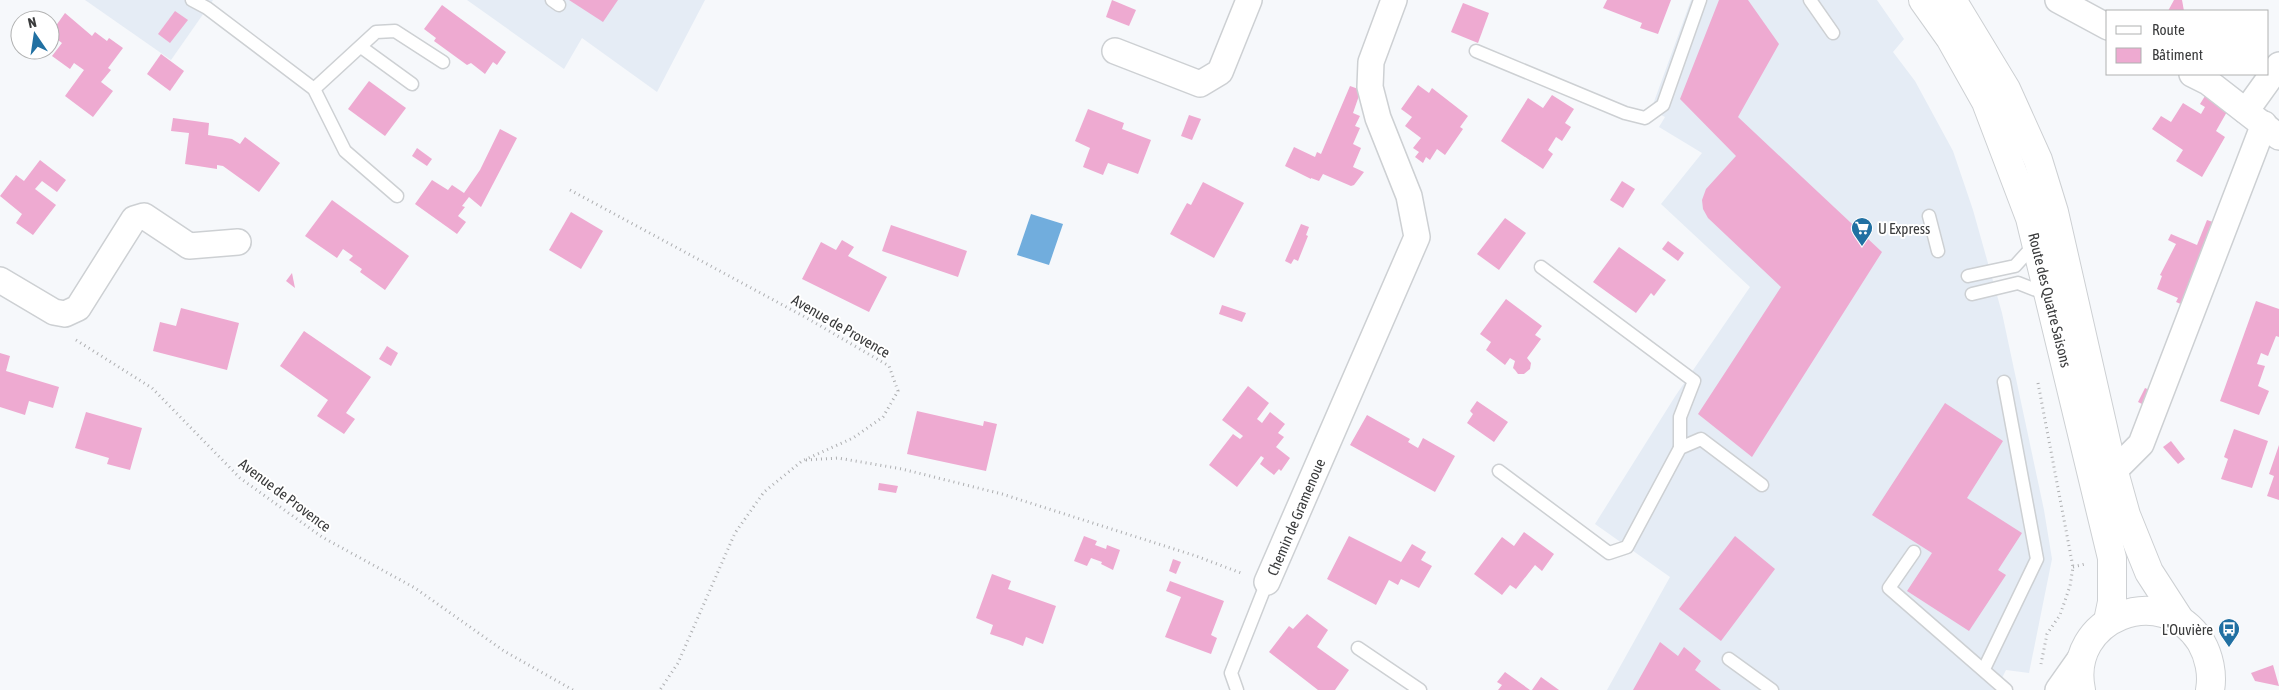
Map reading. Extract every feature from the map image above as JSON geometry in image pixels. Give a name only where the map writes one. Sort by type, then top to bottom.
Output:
[{"type":"main road","name":"Route des Quatre Saisons","points":[[1923,0],[1950,38],[1986,102],[2017,178],[2030,218],[2048,240],[2126,515],[2149,572],[2180,620]]},
{"type":"main road","name":"Route des Quatre Saisons","points":[[1952,0],[2006,90],[2038,160],[2048,240],[2049,295],[2112,558],[2112,602],[2108,622]]},
{"type":"main road","points":[[2081,690],[2078,678],[2082,656],[2097,631],[2108,622],[2125,613],[2144,610],[2163,612],[2180,620],[2195,633],[2206,650],[2211,669],[2213,689]]},
{"type":"street","points":[[1115,51],[1200,84],[1220,72],[1249,0]]},
{"type":"street","name":"Chemin de Gramenoue","points":[[1267,582],[1417,237],[1409,196],[1378,118],[1370,87],[1371,62],[1394,0]]},
{"type":"street","points":[[2058,0],[2106,26]]},
{"type":"street","points":[[2112,463],[2141,444],[2263,124],[2279,65]]},
{"type":"street","points":[[2194,75],[2208,82],[2263,124]]},
{"type":"street","points":[[0,280],[54,312],[65,314],[78,308],[134,220],[144,216],[189,246],[238,242]]},
{"type":"street","points":[[2058,690],[2082,656]]},
{"type":"lane","points":[[192,0],[207,8],[314,89],[345,151],[397,196]]},
{"type":"lane","points":[[1476,51],[1625,113],[1645,118],[1663,105],[1700,0]]},
{"type":"lane","points":[[1810,0],[1833,33]]},
{"type":"lane","points":[[314,89],[376,32],[395,31],[443,62]]},
{"type":"lane","points":[[361,47],[412,84]]},
{"type":"lane","points":[[1929,216],[1938,251]]},
{"type":"lane","points":[[1968,276],[2015,266],[2048,240]]},
{"type":"lane","points":[[1498,471],[1609,552],[1627,547],[1680,448],[1680,417],[1694,381],[1541,266]]},
{"type":"lane","points":[[1972,294],[2018,283],[2049,295]]},
{"type":"lane","points":[[1984,669],[2037,558],[2004,382]]},
{"type":"lane","points":[[1680,448],[1701,439],[1762,484]]},
{"type":"lane","points":[[1914,552],[1889,588],[2006,690]]},
{"type":"lane","points":[[1238,690],[1231,673],[1267,582]]},
{"type":"lane","points":[[1358,648],[1420,690]]},
{"type":"lane","points":[[1729,659],[1772,690]]},
{"type":"path","name":"Avenue de Provence","points":[[570,190],[805,316],[889,366],[898,391],[882,417],[853,438],[802,461],[764,492],[735,533],[678,662],[660,690]]},
{"type":"path","name":"Avenue de Provence","points":[[72,338],[152,388],[240,478],[322,537],[414,588],[504,651],[573,690]]},
{"type":"path","points":[[2037,381],[2073,567],[2070,586],[2060,614],[2047,634],[2040,668]]},
{"type":"path","name":"Chemin de Gramenoue","points":[[802,461],[838,458],[902,469],[992,492],[1196,556],[1267,582]]},
{"type":"shaded area","points":[[85,0],[213,0],[171,60]]},
{"type":"shaded area","points":[[467,0],[705,0],[657,92],[582,38],[564,69]]},
{"type":"shaded area","points":[[1691,0],[1877,0],[1904,39],[1893,52],[1915,81],[1953,151],[1973,210],[2002,313],[2044,510],[2052,559],[2029,673],[2006,670],[1996,690],[1607,690],[1670,577],[1595,524],[1676,395],[1750,287],[1661,204],[1702,153],[1659,127],[1665,117],[1651,110]]},
{"type":"water","points":[[1031,214],[1063,224],[1049,265],[1017,255]]},
{"type":"building","points":[[569,0],[618,0],[603,22]]},
{"type":"building","points":[[1112,0],[1136,10],[1129,26],[1106,17]]},
{"type":"building","points":[[1607,0],[1671,0],[1658,34],[1640,28],[1642,23],[1603,8]]},
{"type":"building","points":[[1719,0],[1748,0],[1779,44],[1738,117],[1882,252],[1752,457],[1698,414],[1781,287],[1708,218],[1703,209],[1702,200],[1706,189],[1736,156],[1680,99]]},
{"type":"building","points":[[2174,0],[2182,0],[2184,10],[2169,10]]},
{"type":"building","points":[[1463,3],[1489,13],[1478,43],[1451,32]]},
{"type":"building","points":[[442,5],[506,52],[497,65],[493,62],[485,74],[471,63],[467,65],[434,41],[436,38],[424,29]]},
{"type":"building","points":[[175,11],[188,20],[170,43],[158,34]]},
{"type":"building","points":[[65,13],[92,36],[95,32],[107,41],[109,38],[123,48],[108,68],[111,70],[101,82],[113,91],[93,117],[65,96],[84,70],[74,63],[70,69],[58,60],[60,60],[60,46],[62,43],[60,42],[60,20]]},
{"type":"building","points":[[161,54],[184,71],[170,91],[147,74]]},
{"type":"building","points":[[369,81],[406,108],[385,136],[348,109]]},
{"type":"building","points":[[1418,85],[1429,93],[1432,88],[1468,116],[1460,127],[1463,129],[1445,155],[1437,149],[1430,160],[1426,157],[1423,163],[1415,157],[1419,152],[1413,148],[1421,138],[1405,126],[1412,117],[1401,109]]},
{"type":"building","points":[[1350,86],[1361,90],[1353,113],[1360,116],[1355,126],[1360,128],[1353,144],[1361,148],[1353,167],[1364,172],[1354,185],[1351,186],[1323,174],[1319,181],[1311,179],[1285,166],[1294,147],[1315,157],[1317,152],[1321,154]]},
{"type":"building","points":[[1552,95],[1574,109],[1565,123],[1571,127],[1562,141],[1556,137],[1548,150],[1553,154],[1543,169],[1501,141],[1528,98],[1543,108]]},
{"type":"building","points":[[2205,96],[2228,110],[2216,131],[2225,137],[2202,177],[2176,161],[2183,150],[2152,129],[2161,116],[2171,122],[2183,103],[2201,114],[2205,107],[2200,104]]},
{"type":"building","points":[[1088,109],[1124,123],[1122,129],[1151,140],[1138,174],[1108,163],[1103,175],[1083,167],[1090,148],[1075,141]]},
{"type":"building","points":[[1189,115],[1201,119],[1192,140],[1181,136]]},
{"type":"building","points":[[173,118],[209,123],[208,135],[232,139],[240,144],[245,137],[280,163],[259,192],[223,166],[217,165],[217,169],[185,164],[189,133],[171,131]]},
{"type":"building","points":[[500,129],[517,138],[481,207],[469,197],[462,206],[465,207],[458,216],[466,222],[457,234],[415,204],[432,180],[448,190],[452,185],[464,193],[480,170]]},
{"type":"building","points":[[417,148],[432,159],[427,166],[412,156]]},
{"type":"building","points":[[40,160],[66,180],[57,192],[42,181],[35,189],[56,205],[33,235],[16,223],[22,214],[0,196],[16,175],[24,181]]},
{"type":"building","points":[[1622,181],[1635,189],[1623,208],[1610,200]]},
{"type":"building","points":[[1203,182],[1244,203],[1214,258],[1170,234],[1187,203],[1191,205]]},
{"type":"building","points":[[332,200],[409,256],[385,290],[360,272],[362,269],[349,260],[353,256],[343,249],[337,258],[305,236]]},
{"type":"building","points":[[571,212],[603,231],[581,269],[549,250]]},
{"type":"building","points":[[1505,218],[1526,233],[1499,270],[1477,254]]},
{"type":"building","points":[[2207,220],[2219,224],[2188,307],[2176,302],[2178,298],[2157,289],[2162,276],[2160,275],[2176,244],[2168,240],[2171,234],[2197,245]]},
{"type":"building","points":[[1301,224],[1309,227],[1306,235],[1308,236],[1298,261],[1294,259],[1291,264],[1285,261]]},
{"type":"building","points":[[891,225],[967,251],[958,277],[882,251]]},
{"type":"building","points":[[842,240],[854,247],[848,256],[887,277],[869,312],[802,279],[821,242],[836,250]]},
{"type":"building","points":[[1668,241],[1684,253],[1678,261],[1662,249]]},
{"type":"building","points":[[1619,247],[1666,280],[1654,296],[1651,293],[1636,313],[1593,282]]},
{"type":"building","points":[[292,273],[295,288],[286,281]]},
{"type":"building","points":[[1506,299],[1542,326],[1535,335],[1541,339],[1527,358],[1531,363],[1530,369],[1524,374],[1518,374],[1513,368],[1515,361],[1510,358],[1505,365],[1486,350],[1491,342],[1480,334]]},
{"type":"building","points":[[2256,301],[2279,309],[2279,337],[2276,336],[2268,356],[2261,353],[2257,364],[2265,366],[2258,386],[2269,391],[2259,415],[2220,401]]},
{"type":"building","points":[[1222,305],[1246,313],[1242,322],[1219,314]]},
{"type":"building","points":[[181,308],[239,323],[227,370],[153,351],[160,322],[176,326]]},
{"type":"building","points":[[304,331],[371,377],[346,413],[355,419],[344,434],[317,416],[328,400],[280,366]]},
{"type":"building","points":[[387,346],[398,353],[391,366],[379,359]]},
{"type":"building","points":[[0,353],[10,356],[6,371],[59,387],[53,408],[29,401],[25,415],[0,407]]},
{"type":"building","points":[[1248,386],[1269,403],[1257,419],[1262,423],[1270,412],[1285,424],[1278,433],[1284,437],[1276,447],[1290,458],[1281,471],[1279,469],[1274,475],[1260,464],[1264,458],[1261,456],[1237,487],[1209,465],[1233,434],[1240,439],[1243,436],[1222,420]]},
{"type":"building","points":[[2145,388],[2154,392],[2148,407],[2138,402]]},
{"type":"building","points":[[1477,401],[1508,422],[1494,442],[1467,423],[1473,414],[1470,411]]},
{"type":"building","points":[[1945,403],[2003,441],[1967,498],[2022,533],[1998,570],[2006,575],[1969,631],[1907,591],[1932,553],[1872,515]]},
{"type":"building","points":[[917,411],[983,426],[984,421],[997,424],[986,471],[907,454]]},
{"type":"building","points":[[86,412],[142,428],[130,470],[107,464],[109,458],[75,448]]},
{"type":"building","points":[[1367,415],[1410,439],[1408,442],[1418,448],[1423,438],[1455,456],[1435,492],[1350,445]]},
{"type":"building","points":[[2234,429],[2268,441],[2252,488],[2221,479],[2228,459],[2224,457]]},
{"type":"building","points":[[2171,441],[2185,459],[2178,464],[2163,447]]},
{"type":"building","points":[[2279,445],[2279,500],[2267,496],[2274,476],[2269,474]]},
{"type":"building","points":[[879,483],[898,486],[896,493],[878,490]]},
{"type":"building","points":[[1524,532],[1554,554],[1542,571],[1535,565],[1516,589],[1510,585],[1502,595],[1474,574],[1502,537],[1514,546]]},
{"type":"building","points":[[1084,536],[1097,541],[1095,545],[1106,549],[1107,545],[1120,550],[1113,570],[1101,564],[1102,562],[1091,558],[1087,566],[1074,561]]},
{"type":"building","points":[[1349,536],[1401,562],[1412,544],[1426,552],[1421,560],[1432,566],[1419,588],[1401,579],[1398,585],[1389,580],[1376,605],[1327,579]]},
{"type":"building","points":[[1735,536],[1775,569],[1721,641],[1679,609]]},
{"type":"building","points":[[1173,559],[1181,562],[1176,574],[1169,571]]},
{"type":"building","points":[[992,574],[1011,581],[1008,589],[1056,606],[1043,644],[1026,637],[1023,646],[990,634],[993,625],[976,618]]},
{"type":"building","points":[[1170,581],[1224,601],[1211,635],[1217,638],[1211,654],[1165,637],[1181,597],[1166,591]]},
{"type":"building","points":[[1307,614],[1328,630],[1317,647],[1349,670],[1335,690],[1318,690],[1269,652],[1289,626],[1293,629]]},
{"type":"building","points":[[1660,642],[1678,656],[1684,647],[1701,661],[1695,670],[1721,690],[1633,690]]},
{"type":"building","points":[[2273,665],[2279,686],[2255,681],[2251,673]]},
{"type":"building","points":[[1505,672],[1530,690],[1498,690],[1502,685],[1497,682]]},
{"type":"building","points":[[1541,677],[1559,690],[1532,690]]},
{"type":"place","name":"U Express","points":[[1862,247]]},
{"type":"place","name":"L'Ouvière","points":[[2229,648]]}]
